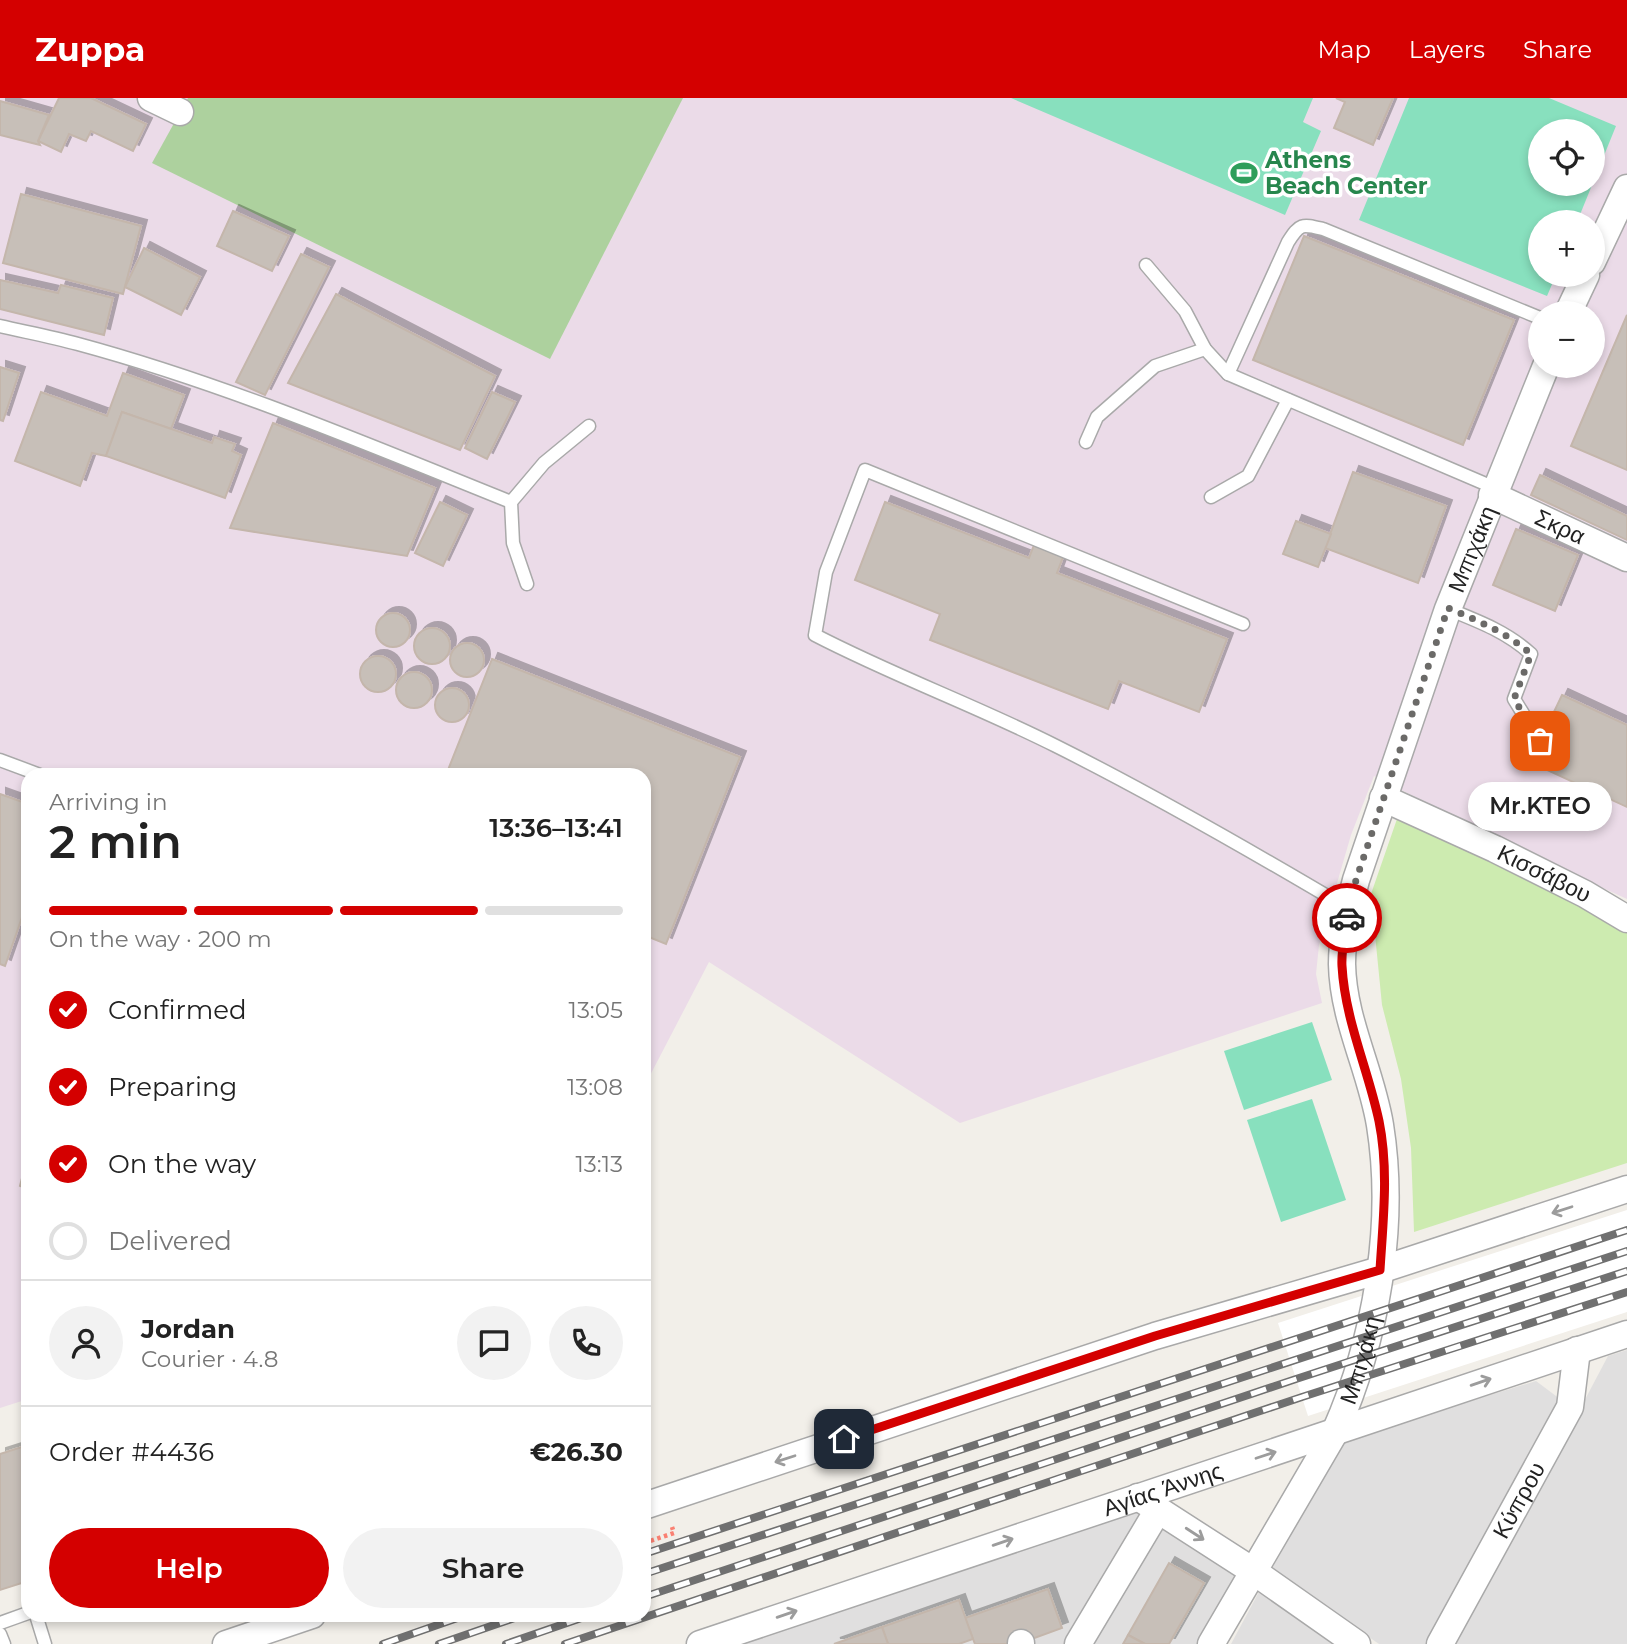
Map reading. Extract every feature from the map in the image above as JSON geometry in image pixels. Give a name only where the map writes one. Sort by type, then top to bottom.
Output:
[{"type":"street","points":[[151,98],[180,112]]},
{"type":"street","points":[[1605,235],[1627,188]]},
{"type":"street","name":"Μπιχάκη","points":[[1211,1644],[1335,1432],[1352,1395],[1367,1341],[1380,1270],[1383,1158],[1380,1124],[1347,1005],[1342,964],[1349,909],[1356,880],[1448,608],[1541,378]]},
{"type":"street","name":"Σκρα","points":[[1494,491],[1627,558]]},
{"type":"street","name":"Κισσάβου","points":[[1383,798],[1585,894],[1627,919]]},
{"type":"street","points":[[651,1504],[1155,1336],[1380,1270],[1627,1189]]},
{"type":"street","name":"Αγίας Άννης","points":[[700,1644],[756,1635],[1148,1504],[1335,1432],[1627,1334]]},
{"type":"street","name":"Κύπρου","points":[[1440,1644],[1570,1407],[1577,1350]]},
{"type":"street","points":[[1078,1644],[1148,1504],[1253,1571],[1357,1644]]},
{"type":"street","points":[[226,1644],[291,1622]]},
{"type":"lane","points":[[1228,374],[1288,242],[1296,229],[1305,225],[1323,229],[1528,313]]},
{"type":"lane","points":[[1146,265],[1185,311],[1205,349],[1228,374],[1494,491]]},
{"type":"lane","points":[[0,326],[78,344],[196,381],[316,424],[511,502]]},
{"type":"lane","points":[[1086,442],[1097,417],[1155,366],[1205,349]]},
{"type":"lane","points":[[1212,497],[1248,476],[1288,400]]},
{"type":"lane","points":[[527,583],[513,543],[511,502],[544,463],[589,426]]},
{"type":"lane","points":[[1242,624],[865,470],[825,572],[815,635],[866,661],[1055,745],[1277,866],[1349,909]]},
{"type":"lane","points":[[1448,608],[1494,628],[1518,642],[1531,654],[1514,699],[1540,741]]},
{"type":"lane","points":[[0,760],[21,768]]},
{"type":"lane","points":[[0,1623],[21,1616]]},
{"type":"lane","points":[[38,1622],[45,1644]]},
{"type":"lane","points":[[0,1634],[4,1644]]},
{"type":"path","points":[[651,1541],[674,1533]]},
{"type":"shaded area","points":[[0,98],[1627,98],[1627,899],[1509,845],[1374,776],[1351,835],[1319,945],[1316,974],[1322,1003],[960,1123],[709,962],[651,1074],[651,768],[21,768],[21,1401],[0,1408]]},
{"type":"shaded area","points":[[1627,1350],[1627,1644],[1456,1644],[1608,1356]]},
{"type":"shaded area","points":[[1536,1381],[1560,1399],[1427,1644],[1379,1644],[1271,1569],[1346,1439]]},
{"type":"shaded area","points":[[1137,1509],[1248,1571],[1209,1644],[727,1644]]},
{"type":"shaded area","points":[[1267,1577],[1366,1644],[1231,1644]]},
{"type":"green space","points":[[188,98],[683,98],[550,359],[152,163]]},
{"type":"green space","name":"Athens Beach Center","points":[[1011,98],[1313,98],[1303,122],[1321,131],[1285,215]]},
{"type":"green space","points":[[1409,98],[1549,98],[1599,119],[1528,119],[1528,196],[1588,196],[1582,210],[1528,210],[1528,287],[1551,287],[1547,296],[1359,220]]},
{"type":"green space","points":[[1605,121],[1616,126],[1605,153]]},
{"type":"green space","points":[[1397,819],[1457,844],[1627,929],[1627,1163],[1414,1232],[1411,1148],[1401,1079],[1382,1005],[1371,894]]},
{"type":"green space","points":[[1312,1022],[1332,1080],[1244,1110],[1224,1051]]},
{"type":"green space","points":[[1312,1099],[1346,1200],[1281,1222],[1247,1120]]},
{"type":"pier","points":[[1627,1210],[1627,1312],[1308,1416],[1278,1323]]},
{"type":"building","points":[[59,98],[91,98],[146,124],[133,151],[91,131],[86,141],[69,134],[61,152],[38,141]]},
{"type":"building","points":[[1336,98],[1393,98],[1373,145],[1334,128],[1345,102]]},
{"type":"building","points":[[0,101],[49,115],[38,141],[40,145],[0,135]]},
{"type":"building","points":[[21,194],[141,226],[123,294],[3,263]]},
{"type":"building","points":[[233,211],[289,236],[272,271],[217,246]]},
{"type":"building","points":[[1304,236],[1514,320],[1463,445],[1253,360]]},
{"type":"building","points":[[144,248],[200,277],[181,315],[125,287]]},
{"type":"building","points":[[301,254],[329,267],[265,395],[236,382]]},
{"type":"building","points":[[0,280],[58,293],[61,285],[113,298],[104,335],[0,309]]},
{"type":"building","points":[[336,294],[495,376],[460,450],[288,383]]},
{"type":"building","points":[[1627,315],[1627,470],[1571,446],[1600,378],[1605,378],[1605,366]]},
{"type":"building","points":[[0,367],[19,373],[3,421],[0,420]]},
{"type":"building","points":[[123,373],[184,395],[171,429],[122,412],[106,456],[92,453],[80,486],[15,461],[41,392],[107,416]]},
{"type":"building","points":[[492,392],[515,402],[487,459],[465,448]]},
{"type":"building","points":[[122,412],[212,443],[214,437],[235,444],[232,451],[241,455],[225,498],[106,456]]},
{"type":"building","points":[[273,423],[435,488],[407,556],[230,528]]},
{"type":"building","points":[[1353,472],[1446,506],[1418,583],[1325,548]]},
{"type":"building","points":[[1540,475],[1627,516],[1627,540],[1531,495]]},
{"type":"building","points":[[440,502],[467,515],[443,566],[415,553]]},
{"type":"building","points":[[885,502],[1029,558],[1034,545],[1063,557],[1057,573],[1227,639],[1199,712],[1119,681],[1108,709],[930,640],[940,614],[855,580]]},
{"type":"building","points":[[1296,521],[1331,534],[1318,567],[1283,554]]},
{"type":"building","points":[[1516,529],[1578,555],[1555,611],[1493,585]]},
{"type":"building","points":[[393,613],[405,618],[410,630],[405,642],[393,647],[381,642],[376,630],[381,618]]},
{"type":"building","points":[[432,628],[445,633],[450,646],[445,659],[432,664],[419,659],[414,646],[419,633]]},
{"type":"building","points":[[467,643],[479,648],[484,660],[479,672],[467,677],[455,672],[450,660],[455,648]]},
{"type":"building","points":[[378,656],[390,662],[396,674],[390,686],[378,692],[366,686],[360,674],[366,662]]},
{"type":"building","points":[[492,659],[740,757],[666,944],[651,938],[651,768],[449,768]]},
{"type":"building","points":[[414,672],[426,678],[432,690],[426,702],[414,708],[402,702],[396,690],[402,678]]},
{"type":"building","points":[[452,688],[464,693],[469,705],[464,717],[452,722],[440,717],[435,705],[440,693]]},
{"type":"building","points":[[1562,695],[1627,725],[1627,807],[1530,762]]},
{"type":"building","points":[[0,794],[21,802],[21,920],[5,966],[0,964]]},
{"type":"building","points":[[21,1447],[21,1583],[0,1590],[0,1454]]},
{"type":"building","points":[[1169,1563],[1204,1583],[1169,1644],[1145,1644],[1128,1635]]},
{"type":"building","points":[[1048,1589],[1062,1628],[1018,1644],[975,1644],[965,1618]]},
{"type":"building","points":[[959,1600],[973,1639],[959,1644],[888,1644],[882,1627]]},
{"type":"building","points":[[882,1627],[888,1644],[834,1644]]},
{"type":"building","points":[[1128,1635],[1145,1644],[1123,1644]]},
{"type":"railway","points":[[651,1552],[1627,1230]]},
{"type":"railway","points":[[651,1572],[1627,1251]]},
{"type":"railway","points":[[651,1595],[1627,1271]]},
{"type":"railway","points":[[651,1615],[1302,1397],[1627,1292]]},
{"type":"railway","points":[[383,1644],[446,1622]]},
{"type":"railway","points":[[439,1644],[503,1622]]},
{"type":"railway","points":[[506,1644],[570,1622]]},
{"type":"railway","points":[[565,1644],[631,1622]]},
{"type":"way so far","points":[[1347,918],[1356,880],[1448,608],[1494,628],[1518,642],[1531,654],[1514,699],[1540,741]]},
{"type":"place","name":"Athens Beach Center","points":[[1244,173]]},
{"type":"place","name":"Mr.KTEO","points":[[1540,741]]},
{"type":"route","points":[[844,1439],[1155,1336],[1380,1270],[1384,1184],[1380,1124],[1347,1005],[1342,964],[1347,918]]}]
